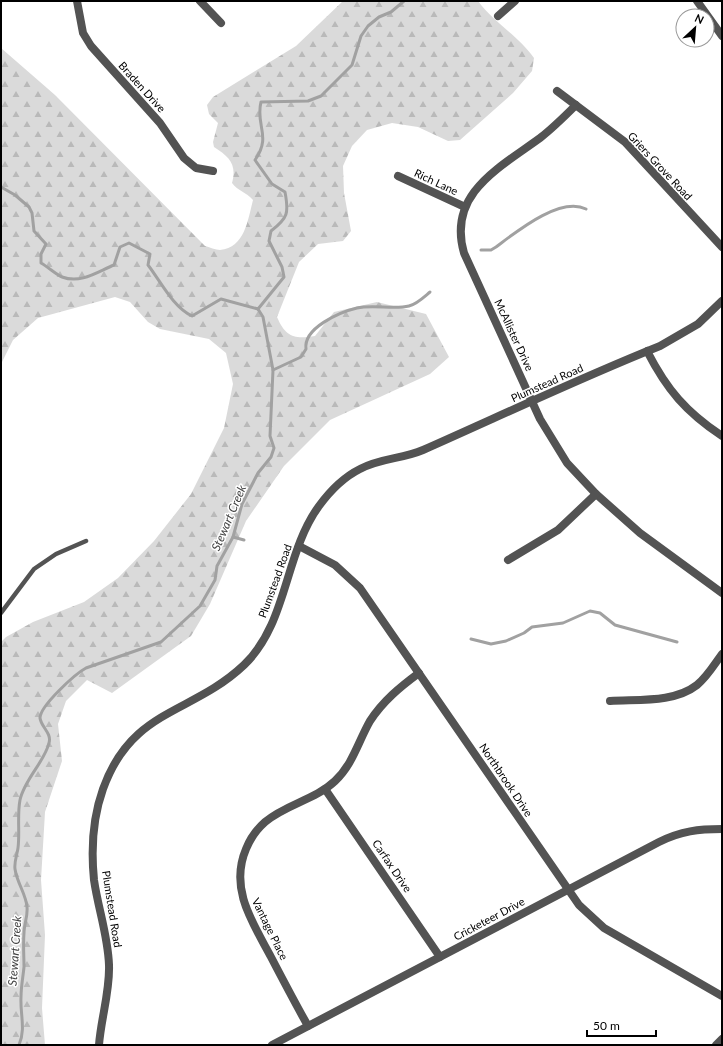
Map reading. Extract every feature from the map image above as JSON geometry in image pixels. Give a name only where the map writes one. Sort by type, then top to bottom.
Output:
[{"type":"street","name":"Braden Drive","points":[[77,1],[83,33],[91,46],[160,123],[184,158],[196,168],[213,171]]},
{"type":"street","points":[[200,1],[221,23]]},
{"type":"street","points":[[498,16],[515,1]]},
{"type":"street","points":[[697,1],[722,36]]},
{"type":"street","name":"Griers Grove Road","points":[[557,91],[625,142],[722,247]]},
{"type":"street","name":"McAllister Drive","points":[[576,105],[541,137],[482,182],[474,190],[465,207],[460,230],[464,253],[532,402],[553,443],[567,462],[596,494],[640,533],[722,593]]},
{"type":"street","name":"Rich Lane","points":[[398,176],[465,207]]},
{"type":"street","name":"Plumstead Road","points":[[99,1045],[109,973],[106,939],[93,868],[94,833],[103,791],[117,759],[142,729],[160,716],[231,676],[251,657],[273,621],[309,522],[330,492],[358,470],[378,461],[417,452],[682,335],[698,324],[722,301]]},
{"type":"street","points":[[647,351],[660,376],[674,394],[691,413],[722,436]]},
{"type":"street","points":[[508,560],[558,530],[596,494]]},
{"type":"street","name":"Northbrook Drive","points":[[299,546],[335,565],[350,577],[360,588],[568,890],[591,918],[604,928],[722,996]]},
{"type":"street","points":[[610,701],[658,698],[680,694],[692,688],[706,677],[722,654]]},
{"type":"street","name":"Vantage Place","points":[[308,1026],[245,908],[241,895],[240,874],[244,854],[257,829],[277,812],[324,789],[334,782],[347,767],[368,725],[381,706],[400,686],[419,673]]},
{"type":"street","name":"Carfax Drive","points":[[324,789],[440,957]]},
{"type":"street","name":"Cricketeer Drive","points":[[272,1045],[675,834],[697,830],[722,829]]},
{"type":"street","points":[[716,1045],[722,1039]]},
{"type":"lane","points":[[1,613],[34,569],[56,554],[86,541]]},
{"type":"green space","points":[[343,1],[478,1],[491,16],[528,50],[534,58],[532,71],[513,93],[460,140],[448,141],[418,127],[392,123],[367,130],[352,146],[343,166],[344,193],[351,231],[343,241],[318,244],[299,262],[277,317],[280,324],[292,336],[315,336],[334,312],[377,302],[426,314],[449,357],[430,374],[330,420],[284,466],[246,521],[210,604],[191,636],[112,693],[87,680],[66,701],[58,724],[62,761],[45,812],[41,880],[45,935],[42,1008],[45,1045],[1,1045],[1,642],[6,637],[33,622],[84,602],[118,578],[154,541],[191,494],[224,428],[233,384],[226,353],[209,339],[160,329],[148,322],[130,302],[115,297],[38,318],[13,340],[1,364],[1,48],[55,95],[205,246],[220,250],[235,244],[240,238],[247,224],[253,200],[232,183],[234,171],[231,162],[224,154],[214,147],[213,142],[218,123],[209,114],[207,105],[213,97],[296,46]]},
{"type":"waterway","name":"Stewart Creek","points":[[258,309],[284,277],[282,267],[269,241],[271,231],[281,222],[287,210],[285,192],[272,184],[255,160],[260,152],[263,137],[260,117],[261,102],[308,101],[321,96],[352,65],[361,36],[368,26],[379,17],[391,12],[404,1]]},
{"type":"waterway","points":[[1,187],[15,195],[29,207],[32,213],[34,231],[46,244],[41,254],[41,263],[60,276],[69,279],[82,278],[114,265],[120,247],[129,243],[150,254],[148,265],[179,307],[192,316],[221,299],[258,309]]},
{"type":"waterway","points":[[481,250],[491,250],[526,225],[551,211],[564,207],[575,206],[586,209]]},
{"type":"waterway","points":[[273,370],[301,357],[306,349],[310,334],[324,322],[341,313],[363,307],[409,306],[418,302],[430,292]]},
{"type":"waterway","name":"Stewart Creek","points":[[19,1045],[22,1033],[21,993],[24,967],[24,930],[27,910],[25,898],[16,874],[15,864],[19,842],[20,800],[26,785],[47,750],[50,739],[40,718],[52,698],[81,671],[161,642],[200,606],[215,580],[217,566],[233,537],[242,504],[258,473],[271,457],[274,448],[270,436],[273,370],[263,317],[258,309]]},
{"type":"waterway","points":[[233,537],[244,540]]},
{"type":"waterway","points":[[471,639],[491,644],[506,641],[524,633],[532,627],[563,623],[590,611],[600,613],[615,625],[677,642]]}]
